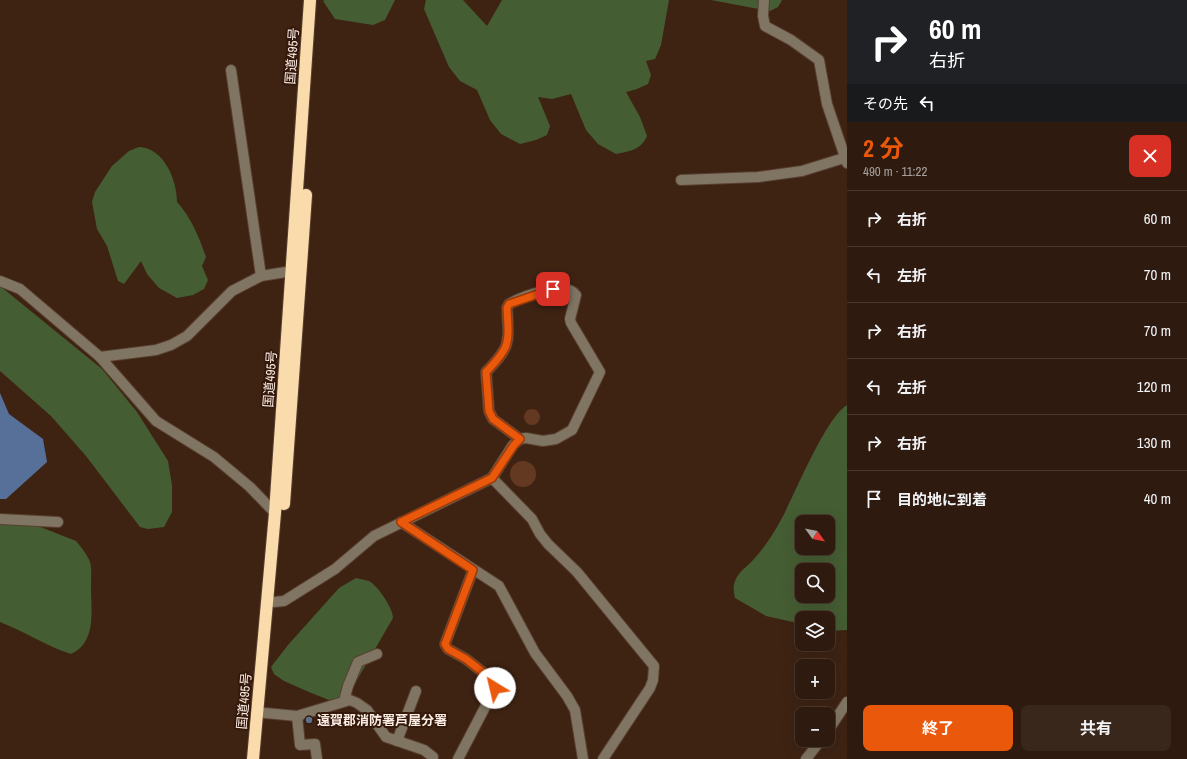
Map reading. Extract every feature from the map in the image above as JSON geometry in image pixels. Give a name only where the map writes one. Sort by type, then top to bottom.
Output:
[{"type":"highway","name":"国道495号","points":[[253,759],[275,514],[310,0]]},
{"type":"highway","name":"国道495号","points":[[261,759],[286,472],[301,275],[316,0]]},
{"type":"street","points":[[681,180],[758,178],[802,171],[846,161],[826,104],[819,60],[791,40],[765,26],[763,16],[764,0]]},
{"type":"street","points":[[230,70],[260,276]]},
{"type":"street","points":[[100,357],[156,350],[171,345],[187,336],[232,291],[260,276],[292,271]]},
{"type":"street","points":[[0,281],[20,289],[100,357],[156,421],[214,458],[250,487],[275,514]]},
{"type":"street","points":[[274,602],[284,601],[335,569],[374,536],[492,478],[514,445],[520,439],[526,438],[543,441],[556,439],[572,430],[600,372],[571,323],[570,319],[577,300],[573,291],[568,289],[553,289],[509,304],[507,308],[507,345],[504,352],[486,372],[489,411],[493,419],[520,439]]},
{"type":"street","points":[[492,478],[532,519],[540,534],[548,544],[577,572],[654,666],[653,680],[650,688],[603,759]]},
{"type":"street","points":[[0,519],[58,522]]},
{"type":"street","points":[[401,522],[499,586],[535,653],[567,696],[575,710],[583,759]]},
{"type":"street","points":[[458,759],[495,688],[494,681],[466,659],[448,649],[445,644],[473,570]]},
{"type":"street","points":[[344,701],[348,686],[358,662],[377,654]]},
{"type":"street","points":[[397,741],[416,691]]},
{"type":"street","points":[[265,713],[297,716],[350,700],[362,706],[386,737],[424,750],[434,758]]},
{"type":"street","points":[[835,720],[847,702]]},
{"type":"street","points":[[297,716],[300,745],[315,744],[317,759]]},
{"type":"street","points":[[806,759],[815,747]]},
{"type":"green space","points":[[395,0],[385,20],[373,25],[335,19],[323,1]]},
{"type":"green space","points":[[426,0],[463,0],[487,26],[502,0],[669,0],[661,45],[655,59],[646,61],[651,75],[648,84],[626,92],[640,117],[647,136],[645,141],[634,149],[616,154],[598,144],[586,130],[571,94],[552,99],[538,97],[550,126],[547,135],[536,140],[520,144],[501,134],[490,120],[477,90],[460,81],[449,67],[424,9]]},
{"type":"green space","points":[[711,0],[782,0],[778,7],[770,11]]},
{"type":"green space","points":[[139,147],[148,149],[155,153],[162,159],[172,175],[175,184],[177,202],[190,221],[206,257],[202,266],[208,280],[204,289],[193,295],[177,298],[159,288],[147,274],[141,261],[124,284],[118,281],[107,246],[97,229],[92,202],[95,192],[112,166],[129,151]]},
{"type":"green space","points":[[0,286],[102,369],[137,412],[168,461],[172,485],[172,512],[164,527],[148,529],[140,527],[86,456],[51,416],[0,371]]},
{"type":"green space","points":[[847,405],[847,630],[835,631],[835,611],[795,611],[795,622],[766,616],[735,598],[734,593],[736,579],[766,545],[776,529],[830,424],[839,412]]},
{"type":"green space","points":[[0,513],[10,515],[76,541],[89,559],[91,565],[91,625],[85,642],[79,649],[71,654],[0,622]]},
{"type":"green space","points":[[356,578],[369,581],[377,587],[388,603],[393,618],[346,699],[329,700],[284,681],[274,674],[271,667],[288,645],[339,588]]},
{"type":"water","points":[[0,393],[9,414],[43,439],[47,462],[6,499],[0,499]]},
{"type":"building","points":[[529,409],[535,409],[540,414],[538,423],[535,425],[529,425],[524,420],[524,414]]},
{"type":"building","points":[[523,461],[532,465],[536,474],[532,483],[523,487],[514,483],[510,474],[514,465]]},
{"type":"place","name":"遠賀郡消防署芦屋分署","points":[[309,720]]},
{"type":"route","points":[[495,688],[494,681],[466,659],[448,649],[445,644],[473,570],[401,522],[492,478],[514,445],[520,439],[493,419],[489,411],[486,372],[500,358],[507,345],[507,308],[509,304],[513,301],[553,289]]}]
